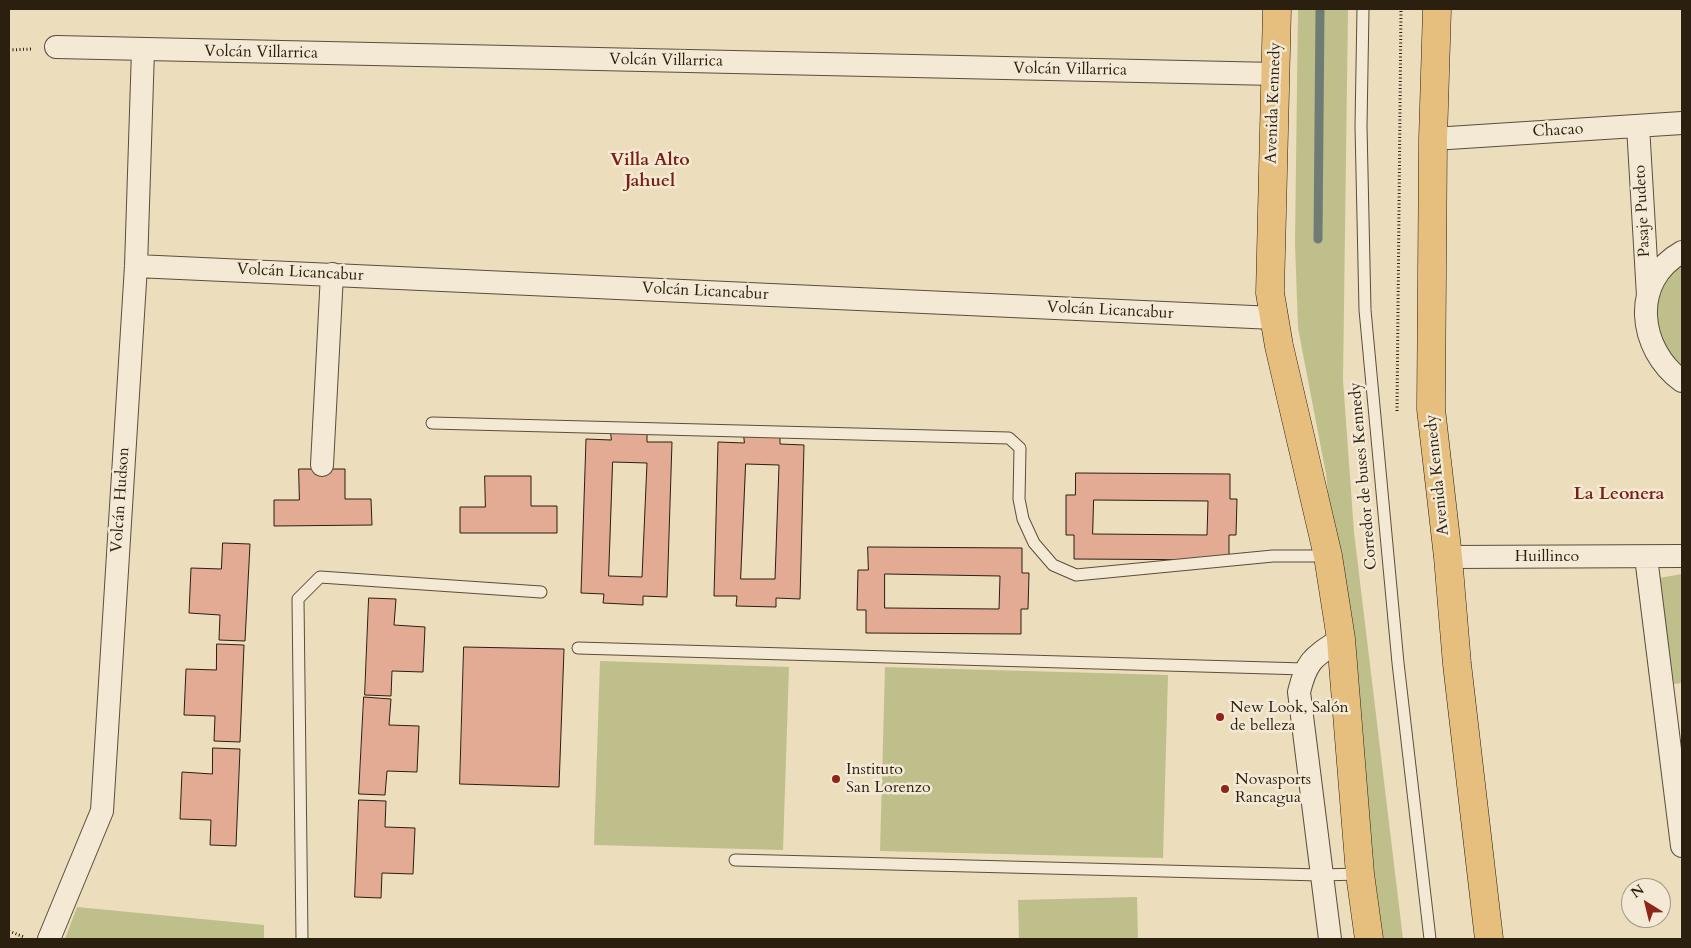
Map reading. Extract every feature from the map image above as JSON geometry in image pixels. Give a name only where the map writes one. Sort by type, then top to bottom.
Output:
[{"type":"main road","name":"Avenida Kennedy","points":[[1276,9],[1270,292],[1274,318],[1328,556],[1340,639],[1360,874],[1369,939]]},
{"type":"main road","name":"Avenida Kennedy","points":[[1437,9],[1433,138],[1431,409],[1448,557],[1457,664],[1489,939]]},
{"type":"street","name":"Volcán Villarrica","points":[[56,47],[1276,74]]},
{"type":"street","name":"Volcán Hudson","points":[[49,939],[102,811],[136,266],[143,50]]},
{"type":"street","name":"Chacao","points":[[1433,138],[1682,123]]},
{"type":"street","name":"Pasaje Pudeto","points":[[1638,126],[1648,296],[1645,316],[1648,336],[1656,355],[1668,371],[1682,381]]},
{"type":"street","name":"Pasaje Pudeto","points":[[1648,296],[1658,274],[1675,256],[1682,252]]},
{"type":"street","name":"Volcán Licancabur","points":[[136,266],[1274,318]]},
{"type":"street","points":[[322,465],[332,274]]},
{"type":"street","name":"Huillinco","points":[[1448,557],[1682,556]]},
{"type":"street","points":[[1646,557],[1674,703],[1682,846]]},
{"type":"street","points":[[1330,939],[1320,874],[1299,692],[1304,669],[1314,657],[1340,639]]},
{"type":"lane","name":"Corredor de buses Kennedy","points":[[1363,9],[1361,126],[1365,310],[1398,663],[1430,939]]},
{"type":"lane","points":[[432,423],[1009,438],[1020,448],[1019,499],[1023,520],[1034,544],[1053,565],[1076,575],[1273,556],[1328,556]]},
{"type":"lane","points":[[302,939],[298,599],[320,577],[542,592]]},
{"type":"lane","points":[[578,648],[1304,669]]},
{"type":"lane","points":[[735,860],[1360,874]]},
{"type":"path","points":[[9,931],[29,939]]},
{"type":"green space","points":[[1298,9],[1348,9],[1343,380],[1354,532],[1403,939],[1378,939],[1326,474],[1298,328],[1295,243]]},
{"type":"green space","points":[[1682,264],[1682,368],[1670,356],[1662,343],[1657,329],[1656,316],[1663,289]]},
{"type":"green space","points":[[1682,574],[1682,683],[1674,684],[1653,579]]},
{"type":"green space","points":[[600,661],[789,667],[783,850],[594,845]]},
{"type":"green space","points":[[885,667],[1168,675],[1163,858],[880,851]]},
{"type":"green space","points":[[1137,897],[1138,939],[1019,939],[1018,900]]},
{"type":"green space","points":[[77,907],[264,925],[264,939],[65,939]]},
{"type":"building","points":[[611,433],[647,433],[647,442],[672,442],[667,597],[643,596],[643,605],[603,603],[604,594],[581,593],[586,439],[611,440]],"holes":[[[613,462],[647,463],[642,577],[609,576]]]},
{"type":"building","points":[[744,435],[780,436],[780,444],[804,445],[800,599],[776,598],[776,607],[736,606],[737,596],[714,596],[718,442],[744,443]],"holes":[[[746,464],[779,465],[775,579],[741,579]]]},
{"type":"building","points":[[299,469],[345,469],[345,499],[371,499],[372,525],[274,526],[274,500],[299,500]]},
{"type":"building","points":[[1076,473],[1230,474],[1230,499],[1237,499],[1236,535],[1229,535],[1229,560],[1074,559],[1074,535],[1066,535],[1066,495],[1075,495]],"holes":[[[1094,500],[1208,501],[1207,535],[1093,534]]]},
{"type":"building","points":[[485,476],[531,476],[531,506],[557,506],[557,533],[460,533],[460,507],[485,507]]},
{"type":"building","points":[[223,543],[250,544],[245,641],[219,640],[220,615],[189,613],[191,568],[221,569]]},
{"type":"building","points":[[868,547],[1022,548],[1022,573],[1029,573],[1028,609],[1021,609],[1021,634],[866,633],[866,610],[857,610],[858,570],[868,570]],"holes":[[[885,574],[1000,576],[999,609],[885,608]]]},
{"type":"building","points":[[369,598],[396,599],[394,625],[425,627],[423,672],[392,671],[391,696],[365,695]]},
{"type":"building","points":[[217,644],[244,645],[240,742],[214,741],[215,716],[184,715],[186,669],[216,670]]},
{"type":"building","points":[[464,647],[564,649],[559,787],[460,784]]},
{"type":"building","points":[[364,697],[391,699],[389,725],[419,726],[417,772],[387,771],[385,795],[359,794]]},
{"type":"building","points":[[213,748],[240,749],[236,846],[210,845],[211,820],[180,819],[182,772],[212,774]]},
{"type":"building","points":[[359,800],[386,801],[385,827],[415,828],[413,874],[382,873],[381,898],[355,897]]},
{"type":"waterway","points":[[1318,239],[1320,9]]},
{"type":"place","name":"New Look, Salón de belleza","points":[[1220,717]]},
{"type":"place","name":"Instituto San Lorenzo","points":[[836,779]]},
{"type":"place","name":"Novasports Rancagua","points":[[1225,789]]},
{"type":"district","name":"Villa Alto Jahuel","points":[[650,171]]},
{"type":"district","name":"La Leonera","points":[[1619,495]]}]
